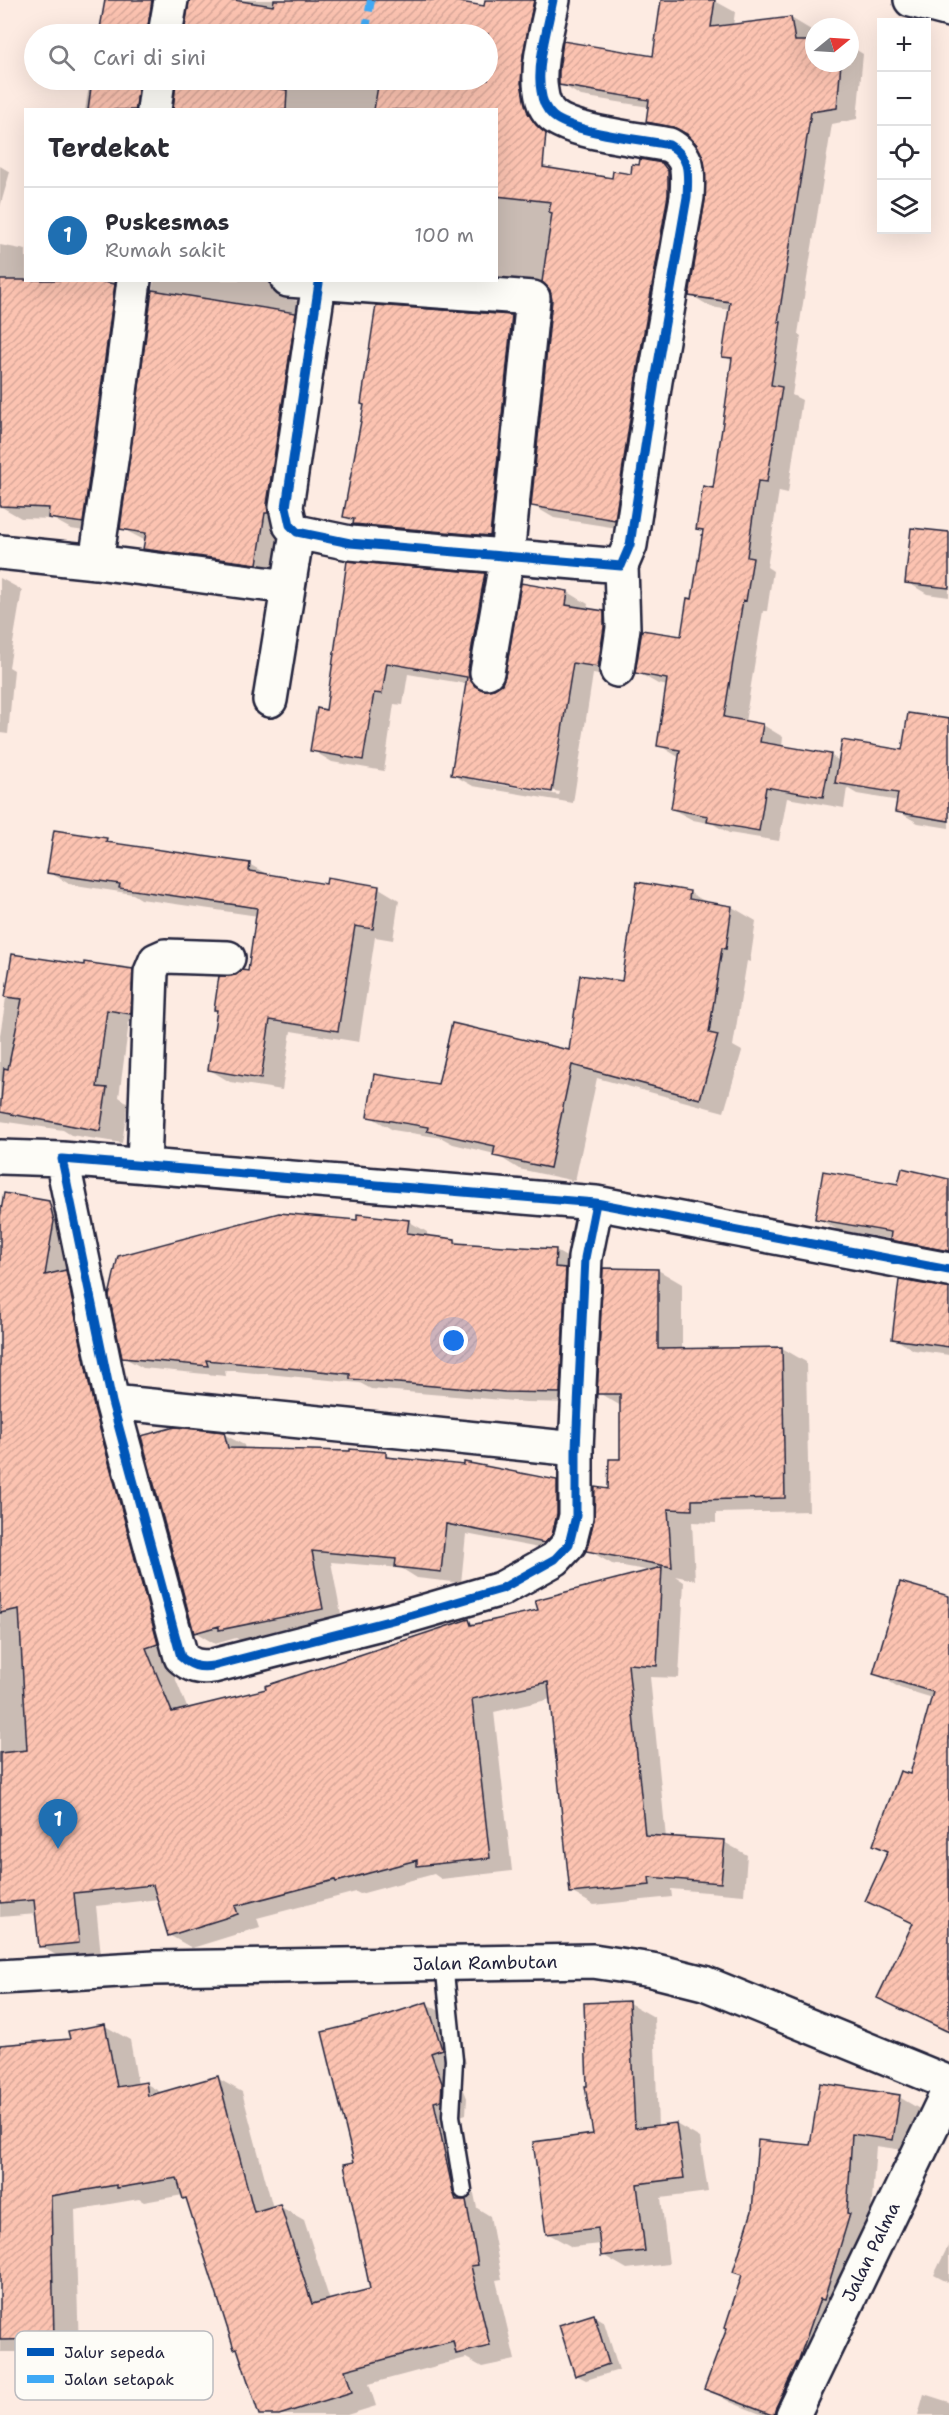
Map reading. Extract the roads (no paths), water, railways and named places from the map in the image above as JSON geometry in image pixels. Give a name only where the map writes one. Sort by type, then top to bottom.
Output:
[{"type":"street","points":[[167,24],[171,0]]},
{"type":"street","points":[[553,0],[542,58],[540,90],[544,105],[553,116],[574,126],[669,145],[681,152],[689,171],[687,197],[655,381],[630,545],[621,566],[623,628],[617,670]]},
{"type":"street","points":[[911,0],[949,10]]},
{"type":"street","points":[[154,108],[157,90]]},
{"type":"street","points":[[96,562],[134,282]]},
{"type":"street","points":[[488,672],[507,556],[533,298],[304,282],[286,507],[290,525],[297,532],[350,543],[507,556],[621,566]]},
{"type":"street","points":[[270,700],[297,532]]},
{"type":"street","points":[[0,552],[288,587]]},
{"type":"street","points":[[144,1166],[151,972],[156,960],[165,956],[228,958]]},
{"type":"street","points":[[0,1157],[62,1159],[287,1176],[596,1203],[949,1270]]},
{"type":"street","points":[[62,1159],[112,1402],[181,1657],[188,1664],[199,1668],[412,1615],[501,1589],[555,1559],[569,1544],[576,1516],[576,1449],[585,1258],[596,1203]]},
{"type":"street","points":[[112,1402],[576,1449]]},
{"type":"street","name":"Jalan Rambutan","points":[[0,1977],[154,1968],[593,1961],[652,1970],[704,1983],[949,2083]]},
{"type":"street","name":"Jalan Palma","points":[[793,2415],[949,2090]]},
{"type":"lane","points":[[444,1964],[454,2060],[451,2116],[463,2190]]},
{"type":"place","name":"Puskesmas","points":[[58,1849]]}]
